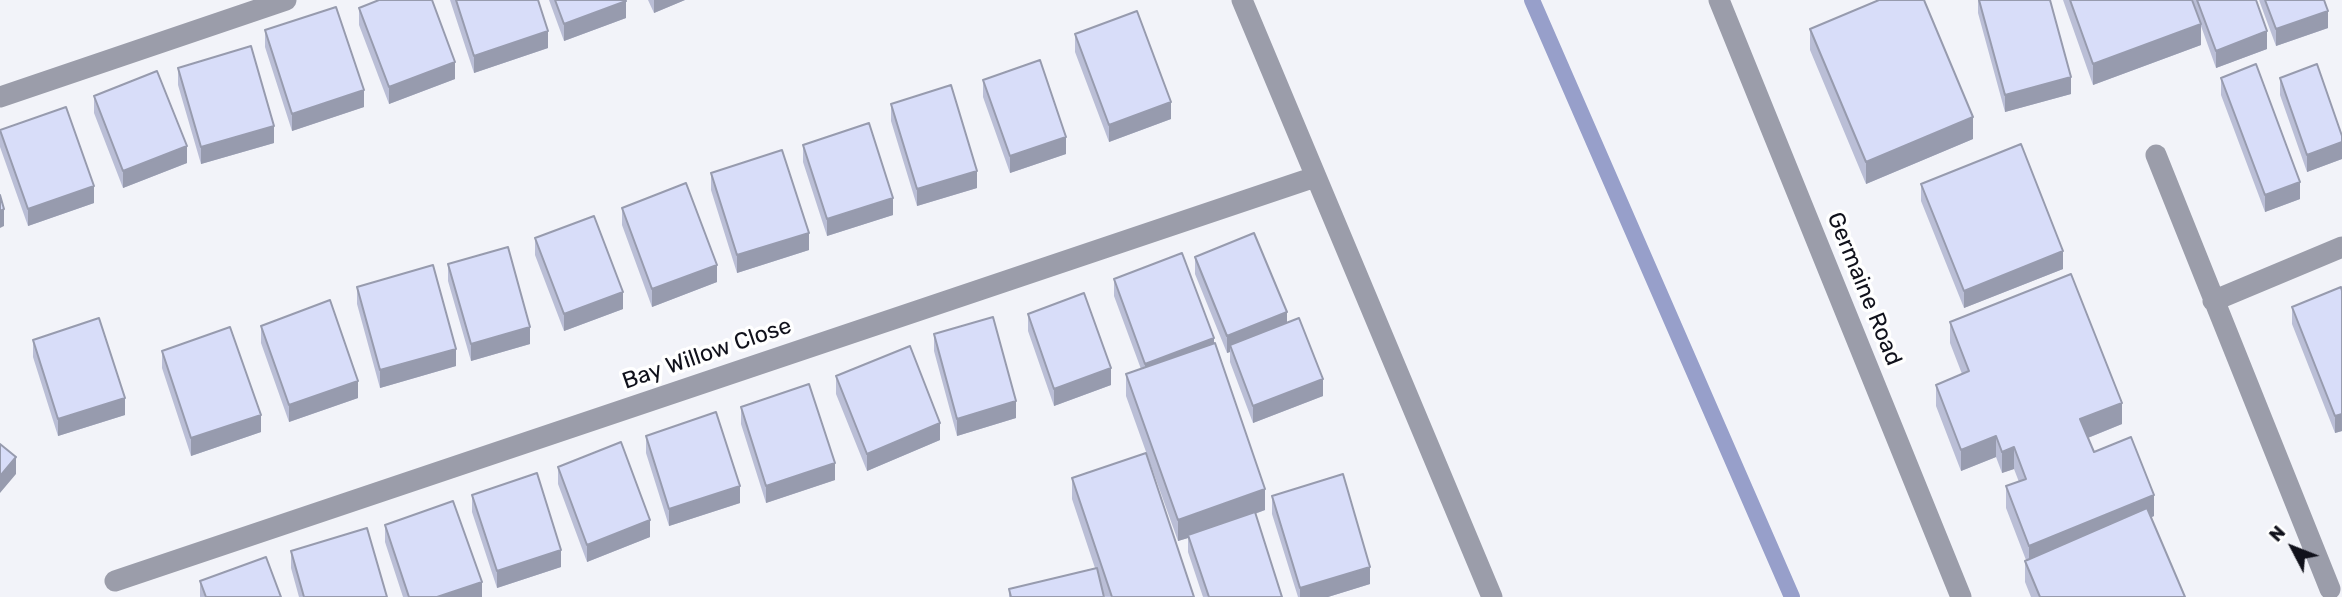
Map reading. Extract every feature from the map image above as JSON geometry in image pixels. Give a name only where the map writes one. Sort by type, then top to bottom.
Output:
[{"type":"street","points":[[0,97],[286,0]]},
{"type":"street","points":[[1242,0],[1492,597]]},
{"type":"street","name":"Germaine Road","points":[[1719,0],[1961,597]]},
{"type":"street","points":[[2156,155],[2330,589]]},
{"type":"street","name":"Bay Willow Close","points":[[115,581],[1315,177]]},
{"type":"street","points":[[2213,301],[2342,247]]},
{"type":"building","points":[[379,0],[432,0],[455,62],[389,87],[359,8]]},
{"type":"building","points":[[456,0],[538,0],[548,31],[474,56]]},
{"type":"building","points":[[555,0],[625,0],[626,1],[564,24]]},
{"type":"building","points":[[1879,0],[1924,0],[1973,117],[1866,162],[1810,29]]},
{"type":"building","points":[[1979,0],[2050,0],[2071,77],[2005,95]]},
{"type":"building","points":[[2070,0],[2192,0],[2201,24],[2093,64]]},
{"type":"building","points":[[2197,0],[2256,0],[2267,31],[2216,51]]},
{"type":"building","points":[[2265,0],[2324,0],[2328,11],[2276,29]]},
{"type":"building","points":[[336,7],[364,90],[292,114],[265,30]]},
{"type":"building","points":[[1137,11],[1171,102],[1109,125],[1075,34]]},
{"type":"building","points":[[251,46],[274,126],[201,147],[178,68]]},
{"type":"building","points":[[1040,60],[1066,137],[1010,156],[983,80]]},
{"type":"building","points":[[2256,64],[2300,182],[2265,195],[2221,78]]},
{"type":"building","points":[[2317,64],[2342,142],[2307,155],[2280,78]]},
{"type":"building","points":[[157,71],[187,146],[123,171],[94,96]]},
{"type":"building","points":[[951,85],[977,171],[917,189],[891,104]]},
{"type":"building","points":[[66,107],[94,186],[28,209],[0,130]]},
{"type":"building","points":[[869,123],[893,198],[827,219],[803,145]]},
{"type":"building","points":[[2021,144],[2063,251],[1964,291],[1921,184]]},
{"type":"building","points":[[782,150],[809,233],[737,255],[711,173]]},
{"type":"building","points":[[686,183],[717,265],[652,289],[622,208]]},
{"type":"building","points":[[0,195],[4,209],[0,211]]},
{"type":"building","points":[[594,216],[623,292],[564,314],[535,238]]},
{"type":"building","points":[[1254,233],[1287,312],[1227,336],[1195,257]]},
{"type":"building","points":[[508,247],[530,327],[471,344],[448,264]]},
{"type":"building","points":[[1182,253],[1214,338],[1145,364],[1114,279]]},
{"type":"building","points":[[433,265],[456,349],[380,370],[357,287]]},
{"type":"building","points":[[2071,274],[2122,403],[2080,419],[2094,452],[2131,437],[2154,495],[2029,546],[2006,486],[2026,479],[2014,447],[2002,452],[1996,436],[1961,450],[1936,385],[1969,371],[1950,322]]},
{"type":"building","points":[[2341,287],[2342,414],[2335,416],[2292,307]]},
{"type":"building","points":[[1084,293],[1111,368],[1054,389],[1028,314]]},
{"type":"building","points":[[330,300],[358,381],[289,405],[261,326]]},
{"type":"building","points":[[993,317],[1016,401],[957,419],[934,334]]},
{"type":"building","points":[[99,318],[125,398],[58,419],[33,340]]},
{"type":"building","points":[[1299,318],[1323,379],[1253,406],[1230,345]]},
{"type":"building","points":[[230,327],[261,415],[191,438],[162,351]]},
{"type":"building","points":[[1215,343],[1265,489],[1178,520],[1126,374]]},
{"type":"building","points":[[910,346],[940,423],[867,454],[836,376]]},
{"type":"building","points":[[809,384],[835,463],[766,486],[741,407]]},
{"type":"building","points":[[716,412],[740,486],[669,509],[646,436]]},
{"type":"building","points":[[621,442],[650,520],[587,545],[558,467]]},
{"type":"building","points":[[0,444],[16,457],[0,476]]},
{"type":"building","points":[[1146,453],[1194,597],[1112,597],[1072,478]]},
{"type":"building","points":[[537,473],[561,550],[497,571],[472,495]]},
{"type":"building","points":[[1343,474],[1370,567],[1300,588],[1272,496]]},
{"type":"building","points":[[453,501],[482,582],[437,597],[409,597],[385,525]]},
{"type":"building","points":[[2147,508],[2185,597],[2040,597],[2025,561]]},
{"type":"building","points":[[1255,512],[1282,597],[1209,597],[1188,535]]},
{"type":"building","points":[[367,528],[387,597],[304,597],[291,551]]},
{"type":"building","points":[[266,557],[281,597],[206,597],[200,581]]},
{"type":"building","points":[[1097,568],[1104,597],[1011,597],[1009,589]]},
{"type":"waterway","points":[[1532,0],[1792,597]]}]
